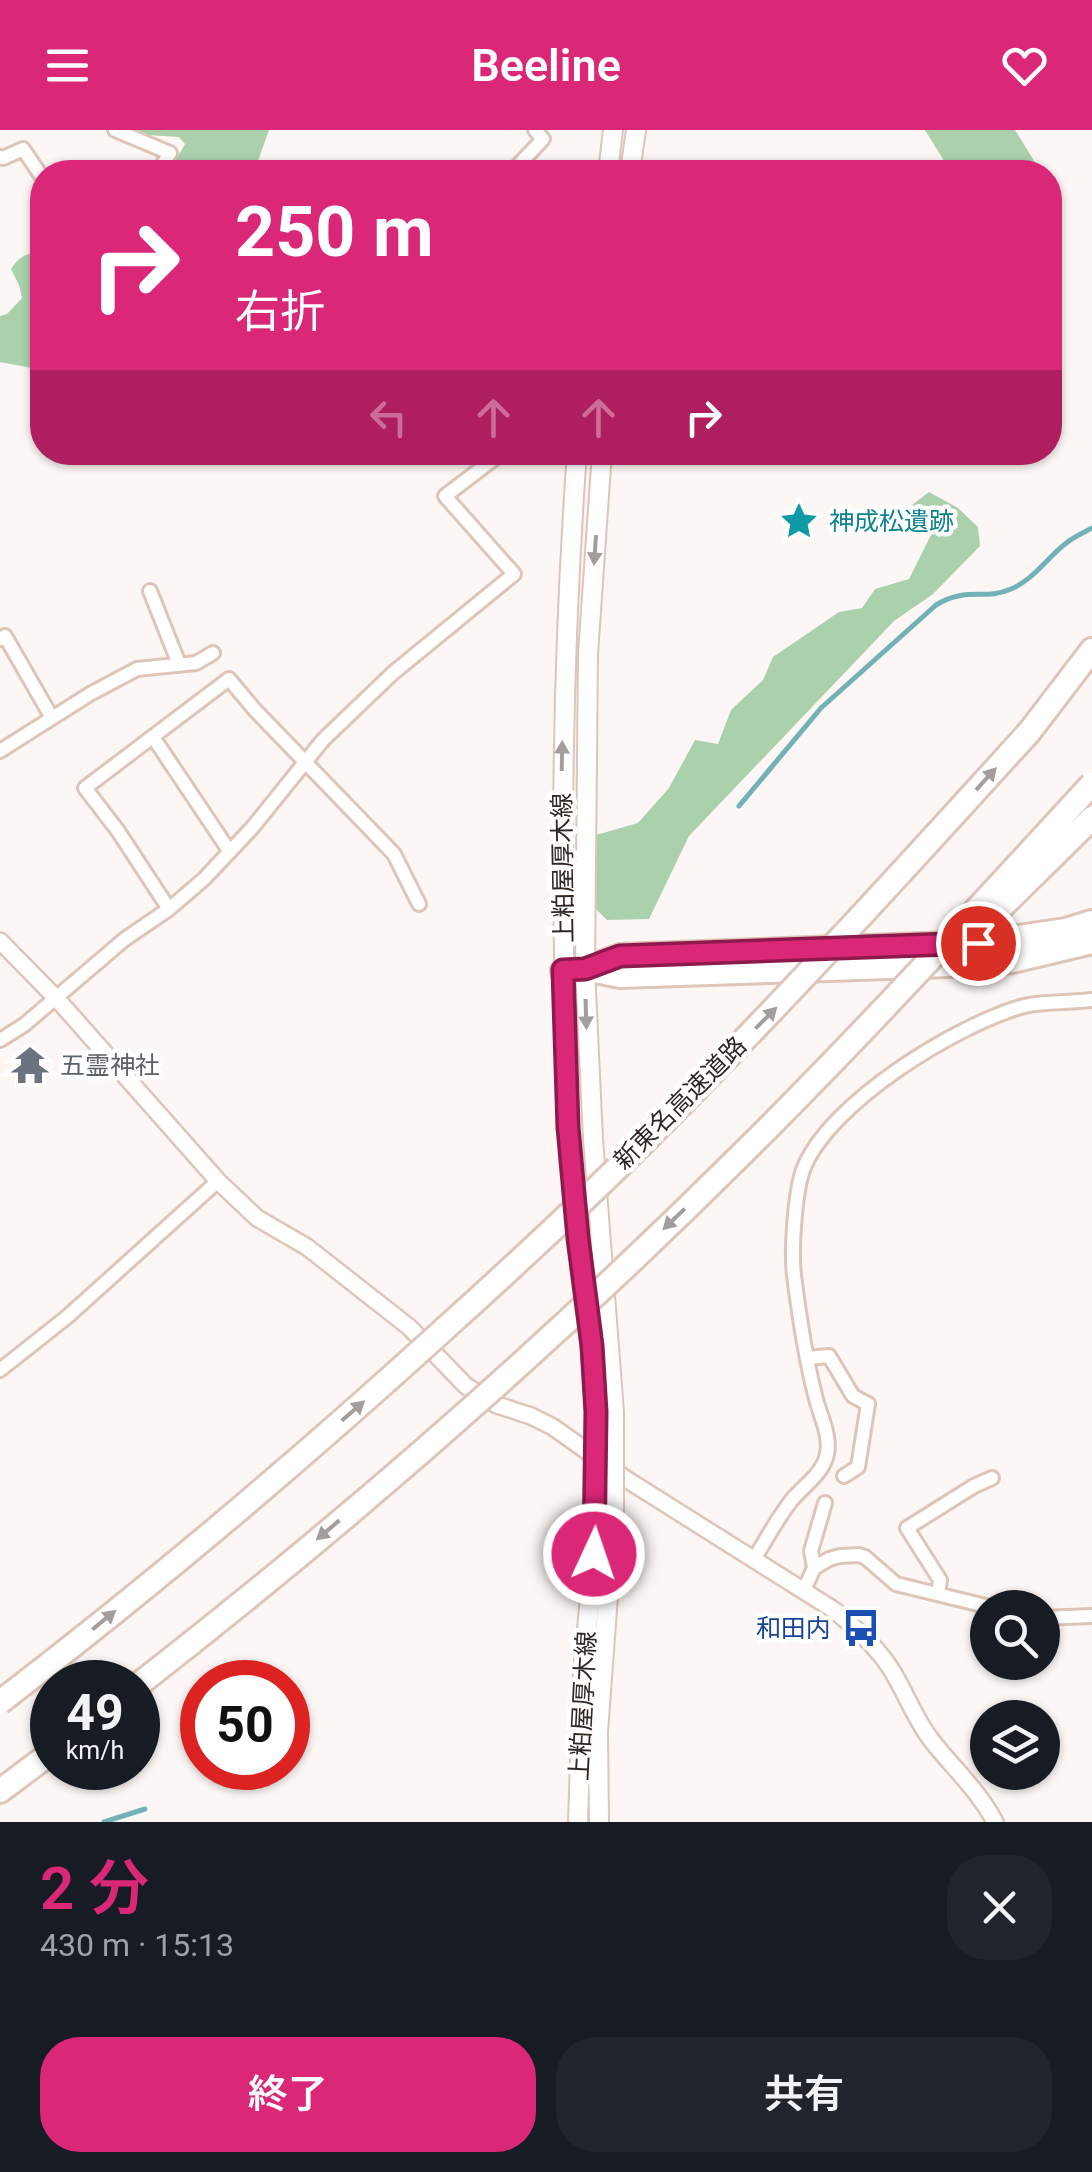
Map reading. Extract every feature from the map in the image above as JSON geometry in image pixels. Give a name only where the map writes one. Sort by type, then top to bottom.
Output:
[{"type":"highway","points":[[1030,731],[1092,650]]},
{"type":"highway","name":"新東名高速道路","points":[[0,1702],[207,1537],[352,1413],[645,1140],[796,986],[1092,658]]},
{"type":"highway","points":[[744,1152],[900,992],[1092,784]]},
{"type":"highway","points":[[160,1667],[438,1436],[630,1262],[860,1046],[1092,818]]},
{"type":"highway","points":[[905,956],[1066,930],[1092,922]]},
{"type":"highway","points":[[574,970],[905,956],[1014,961],[1092,942]]},
{"type":"highway","points":[[0,1792],[30,1769]]},
{"type":"main road","points":[[609,160],[613,130]]},
{"type":"main road","points":[[632,160],[636,130]]},
{"type":"main road","name":"上粕屋厚木線","points":[[574,970],[561,807],[576,465]]},
{"type":"main road","name":"上粕屋厚木線","points":[[599,1822],[605,1412],[592,1346],[568,1127],[588,654],[601,465]]},
{"type":"main road","name":"上粕屋厚木線","points":[[578,1822],[582,1688],[603,1555]]},
{"type":"street","points":[[114,130],[170,153],[166,160]]},
{"type":"street","points":[[523,160],[543,138],[535,130]]},
{"type":"street","points":[[0,157],[22,149],[30,160]]},
{"type":"street","points":[[0,1040],[57,999],[204,879],[305,760],[393,672],[514,574],[445,496],[487,465]]},
{"type":"street","points":[[150,592],[180,664]]},
{"type":"street","points":[[0,639],[5,636],[52,718]]},
{"type":"street","points":[[0,752],[90,694],[136,670],[196,663],[212,653]]},
{"type":"street","points":[[169,909],[85,788],[229,678],[394,854],[418,904]]},
{"type":"street","points":[[152,737],[230,852]]},
{"type":"street","points":[[0,941],[57,999],[218,1181],[257,1218],[307,1246],[409,1327],[466,1386],[497,1406],[553,1427],[626,1479],[834,1610],[873,1645],[890,1668],[914,1716],[995,1822]]},
{"type":"street","points":[[754,1559],[790,1502],[821,1469],[828,1447],[793,1270],[797,1198],[803,1171],[814,1149],[852,1106],[903,1066],[977,1024],[1039,1003],[1092,1000]]},
{"type":"street","points":[[0,1370],[68,1317],[218,1181]]},
{"type":"street","points":[[808,1358],[829,1356],[853,1396],[868,1404],[858,1467],[844,1476]]},
{"type":"street","points":[[938,1594],[940,1580],[907,1528],[992,1478]]},
{"type":"street","points":[[814,1568],[811,1551],[825,1504]]},
{"type":"street","points":[[804,1590],[814,1568],[829,1558],[858,1555],[896,1584],[970,1602]]},
{"type":"street","points":[[1060,1617],[1092,1616]]},
{"type":"green space","points":[[138,130],[269,130],[258,160],[176,160],[185,144],[179,137],[148,135]]},
{"type":"green space","points":[[925,130],[1015,130],[1034,160],[944,160]]},
{"type":"green space","points":[[30,254],[30,368],[0,362],[0,316],[22,298],[11,269]]},
{"type":"green space","points":[[929,492],[958,508],[978,527],[980,546],[933,594],[894,621],[689,836],[649,919],[607,920],[594,907],[596,835],[638,823],[669,788],[695,740],[718,744],[731,710],[763,680],[773,657],[839,612],[862,608],[875,589],[909,579],[932,533],[912,505]]},
{"type":"waterway","points":[[739,806],[821,708],[936,605],[957,596],[1011,589],[1068,542],[1092,528]]},
{"type":"waterway","points":[[104,1822],[145,1809]]},
{"type":"place","name":"神成松遺跡","points":[[799,521]]},
{"type":"place","name":"五霊神社","points":[[30,1065]]},
{"type":"place","name":"和田内","points":[[861,1628]]},
{"type":"route","points":[[594,1554],[596,1412],[568,1127],[563,970],[585,969],[620,956],[978,943]]}]
